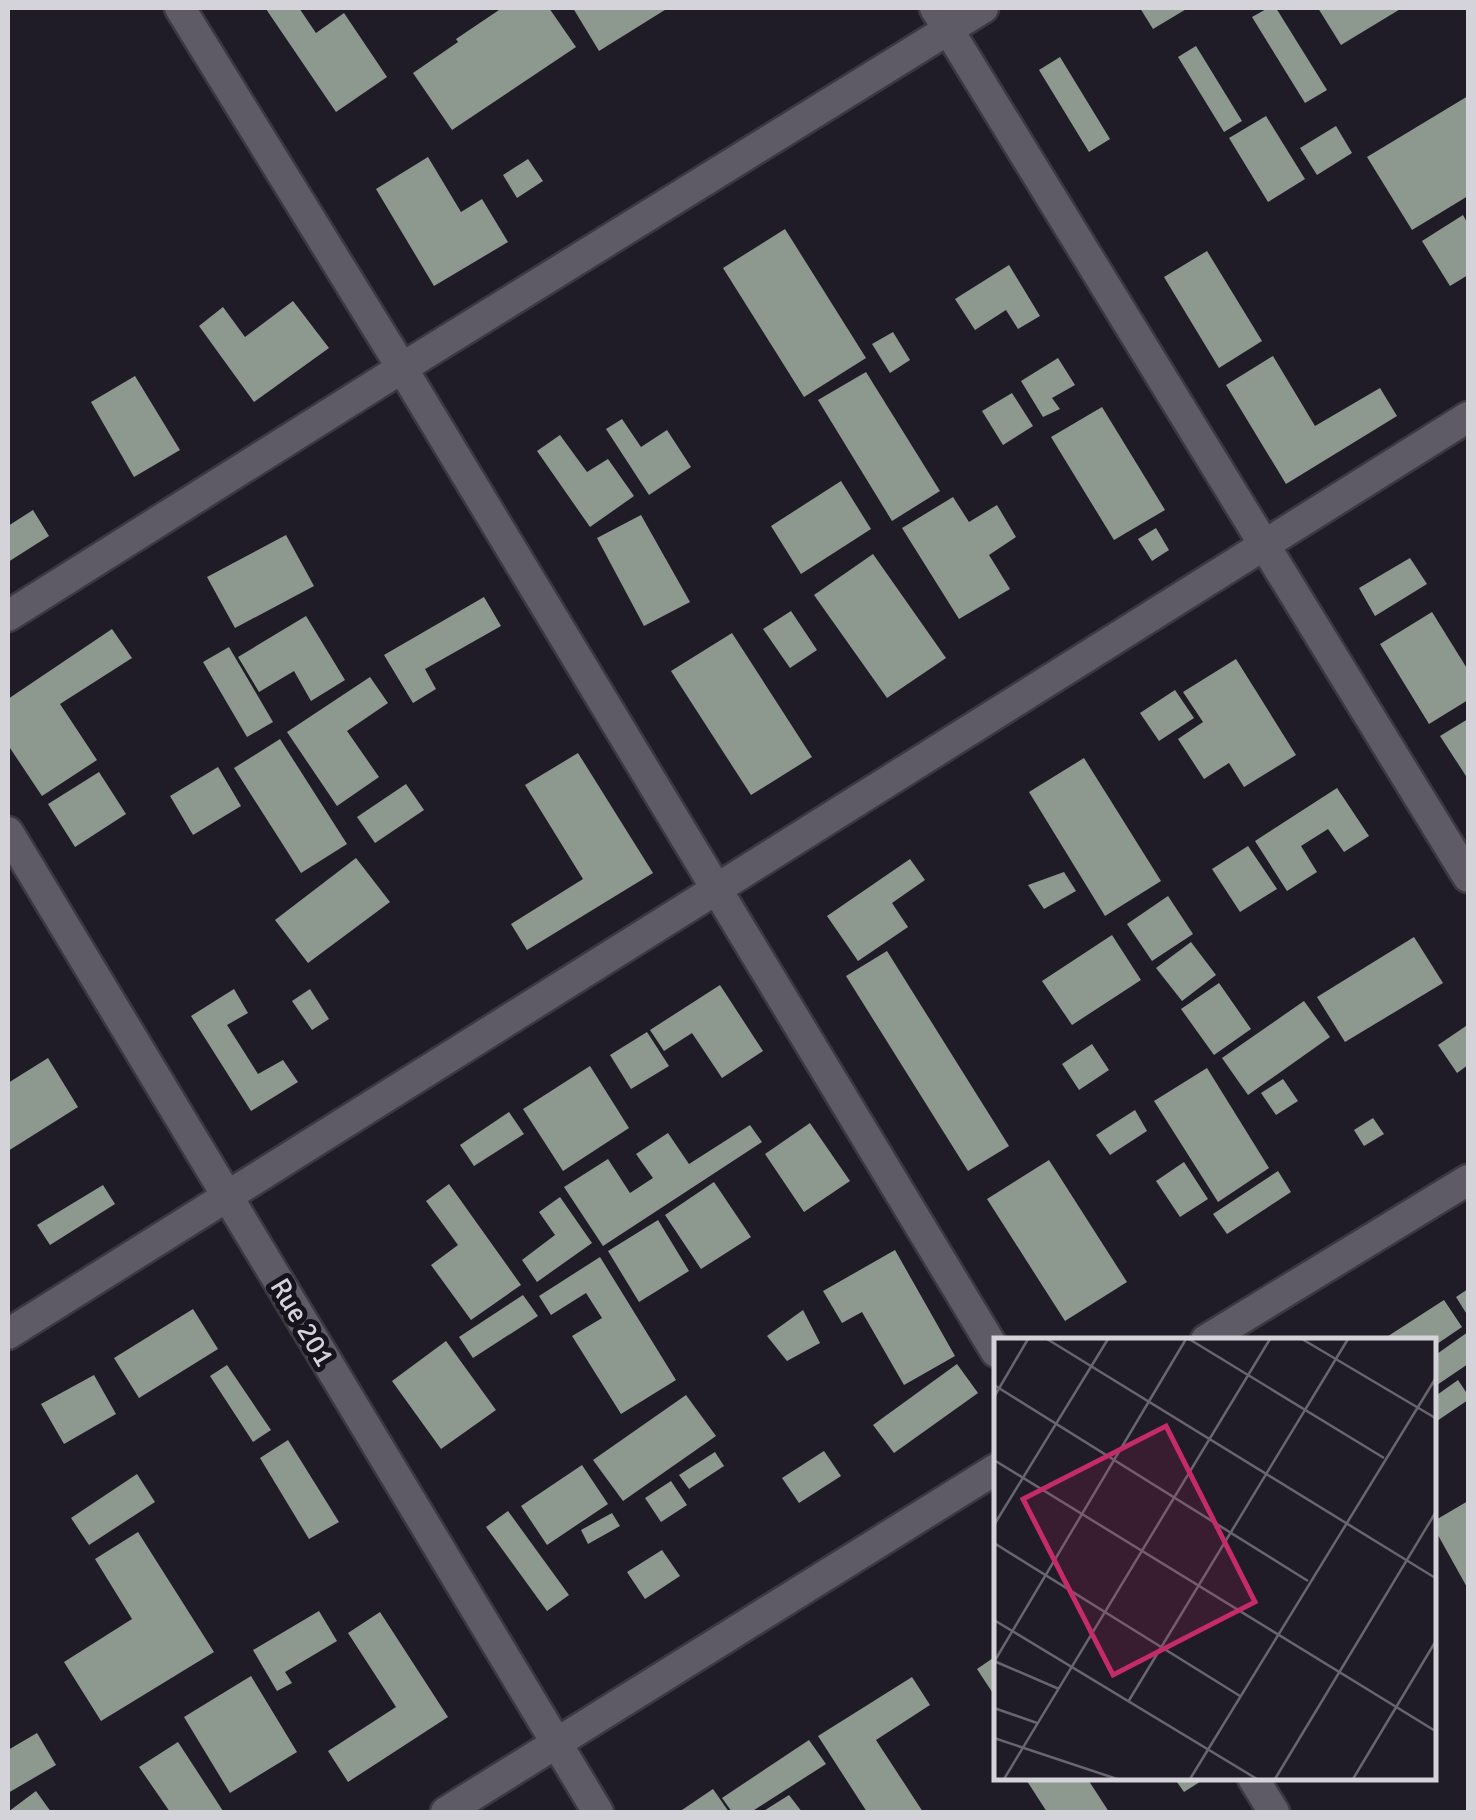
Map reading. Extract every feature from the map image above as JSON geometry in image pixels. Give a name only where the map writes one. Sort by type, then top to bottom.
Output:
[{"type":"street","points":[[180,8],[994,1349]]},
{"type":"street","points":[[8,616],[402,368],[941,18],[983,8]]},
{"type":"street","points":[[941,18],[1468,877]]},
{"type":"street","points":[[8,1334],[1468,417]]},
{"type":"street","name":"Rue 201","points":[[8,832],[598,1812]]},
{"type":"street","points":[[1209,1338],[1468,1180]]},
{"type":"street","points":[[446,1812],[994,1470]]},
{"type":"street","points":[[1254,1780],[1274,1812]]},
{"type":"building","points":[[268,8],[299,8],[316,33],[344,13],[387,77],[336,112]]},
{"type":"building","points":[[502,8],[549,8],[576,47],[452,130],[413,73]]},
{"type":"building","points":[[573,8],[668,8],[599,51]]},
{"type":"building","points":[[1140,8],[1188,8],[1153,29]]},
{"type":"building","points":[[1276,8],[1327,90],[1305,103],[1252,17]]},
{"type":"building","points":[[1318,8],[1402,8],[1341,45]]},
{"type":"building","points":[[1196,46],[1242,121],[1224,132],[1178,57]]},
{"type":"building","points":[[1060,57],[1110,139],[1089,152],[1039,70]]},
{"type":"building","points":[[1468,96],[1468,196],[1412,230],[1367,157]]},
{"type":"building","points":[[1266,116],[1305,179],[1268,202],[1229,138]]},
{"type":"building","points":[[1336,126],[1352,153],[1317,175],[1300,148]]},
{"type":"building","points":[[428,157],[461,212],[482,199],[508,242],[434,286],[376,189]]},
{"type":"building","points":[[528,159],[543,181],[517,198],[503,175]]},
{"type":"building","points":[[1463,215],[1468,224],[1468,275],[1450,286],[1422,241]]},
{"type":"building","points":[[785,229],[866,358],[804,397],[723,268]]},
{"type":"building","points":[[1207,251],[1262,341],[1219,368],[1164,277]]},
{"type":"building","points":[[1009,265],[1040,316],[1018,329],[1006,310],[975,330],[955,299]]},
{"type":"building","points":[[293,301],[329,348],[254,402],[199,326],[223,307],[245,337]]},
{"type":"building","points":[[893,332],[910,360],[890,373],[872,344]]},
{"type":"building","points":[[1273,356],[1315,426],[1380,388],[1397,416],[1286,484],[1226,385]]},
{"type":"building","points":[[1058,358],[1075,385],[1052,398],[1060,409],[1043,417],[1021,381]]},
{"type":"building","points":[[866,372],[940,491],[892,521],[818,400]]},
{"type":"building","points":[[135,376],[180,450],[134,477],[91,402]]},
{"type":"building","points":[[1012,393],[1033,426],[1003,445],[982,411]]},
{"type":"building","points":[[1102,407],[1165,510],[1114,540],[1051,437]]},
{"type":"building","points":[[622,419],[641,447],[667,430],[691,467],[649,495],[606,429]]},
{"type":"building","points":[[560,435],[587,472],[608,459],[634,496],[590,527],[537,451]]},
{"type":"building","points":[[841,481],[871,529],[801,574],[771,526]]},
{"type":"building","points":[[953,497],[969,522],[997,505],[1016,537],[989,555],[1010,589],[959,619],[902,528]]},
{"type":"building","points":[[33,510],[49,536],[8,562],[8,526]]},
{"type":"building","points":[[641,515],[690,602],[644,626],[597,538]]},
{"type":"building","points":[[1156,528],[1169,550],[1152,561],[1138,539]]},
{"type":"building","points":[[286,535],[314,586],[235,628],[207,577]]},
{"type":"building","points":[[873,554],[946,658],[887,698],[814,595]]},
{"type":"building","points":[[1410,558],[1427,584],[1375,616],[1359,588]]},
{"type":"building","points":[[484,597],[501,626],[425,669],[436,689],[413,703],[384,655]]},
{"type":"building","points":[[791,611],[817,650],[790,668],[763,629]]},
{"type":"building","points":[[1432,612],[1468,670],[1468,700],[1429,724],[1380,644]]},
{"type":"building","points":[[306,616],[345,680],[311,701],[294,671],[259,692],[238,657]]},
{"type":"building","points":[[112,629],[132,658],[60,704],[97,760],[42,796],[8,745],[8,699]]},
{"type":"building","points":[[732,633],[812,757],[751,795],[671,671]]},
{"type":"building","points":[[229,647],[273,722],[247,737],[203,662]]},
{"type":"building","points":[[1236,659],[1296,755],[1244,787],[1229,763],[1204,779],[1178,739],[1203,722],[1183,692]]},
{"type":"building","points":[[370,677],[388,703],[347,731],[379,777],[337,806],[287,732]]},
{"type":"building","points":[[1175,690],[1194,718],[1159,741],[1140,713]]},
{"type":"building","points":[[1468,719],[1468,775],[1466,776],[1440,736]]},
{"type":"building","points":[[280,739],[347,844],[301,873],[234,768]]},
{"type":"building","points":[[578,753],[653,873],[527,950],[511,924],[583,879],[525,785]]},
{"type":"building","points":[[1084,758],[1161,881],[1105,916],[1029,792]]},
{"type":"building","points":[[218,767],[241,806],[193,835],[170,796]]},
{"type":"building","points":[[99,772],[126,814],[75,847],[48,804]]},
{"type":"building","points":[[406,784],[424,810],[375,843],[357,817]]},
{"type":"building","points":[[1337,788],[1369,836],[1344,852],[1328,829],[1301,846],[1317,872],[1287,891],[1255,841]]},
{"type":"building","points":[[1248,846],[1277,889],[1240,912],[1212,869]]},
{"type":"building","points":[[356,858],[390,902],[308,963],[275,920]]},
{"type":"building","points":[[910,859],[925,880],[892,903],[908,927],[858,961],[827,916]]},
{"type":"building","points":[[1064,872],[1076,891],[1044,909],[1028,885]]},
{"type":"building","points":[[1168,896],[1193,934],[1152,961],[1127,924]]},
{"type":"building","points":[[1112,935],[1141,980],[1072,1025],[1042,981]]},
{"type":"building","points":[[1414,937],[1443,983],[1345,1042],[1317,997]]},
{"type":"building","points":[[1191,942],[1216,975],[1182,1001],[1156,968]]},
{"type":"building","points":[[887,951],[1009,1146],[968,1171],[846,976]]},
{"type":"building","points":[[1219,983],[1251,1029],[1214,1055],[1181,1009]]},
{"type":"building","points":[[720,985],[763,1051],[722,1078],[692,1033],[664,1051],[650,1030]]},
{"type":"building","points":[[234,989],[248,1013],[227,1025],[258,1074],[283,1060],[298,1082],[251,1111],[191,1016]]},
{"type":"building","points":[[310,989],[329,1019],[312,1030],[292,1001]]},
{"type":"building","points":[[1304,1001],[1330,1037],[1248,1095],[1222,1058]]},
{"type":"building","points":[[1466,1026],[1468,1065],[1457,1073],[1438,1045]]},
{"type":"building","points":[[647,1032],[669,1066],[631,1089],[610,1055]]},
{"type":"building","points":[[1092,1044],[1109,1070],[1079,1090],[1062,1064]]},
{"type":"building","points":[[48,1058],[78,1107],[8,1151],[8,1083]]},
{"type":"building","points":[[590,1066],[629,1128],[563,1171],[523,1109]]},
{"type":"building","points":[[1207,1068],[1269,1168],[1218,1202],[1154,1101]]},
{"type":"building","points":[[1283,1079],[1298,1101],[1276,1115],[1261,1093]]},
{"type":"building","points":[[1135,1110],[1147,1131],[1110,1155],[1096,1135]]},
{"type":"building","points":[[509,1112],[524,1134],[474,1166],[460,1145]]},
{"type":"building","points":[[1373,1118],[1384,1134],[1364,1146],[1354,1130]]},
{"type":"building","points":[[810,1123],[850,1181],[804,1212],[765,1154]]},
{"type":"building","points":[[750,1125],[762,1142],[603,1246],[564,1187],[608,1159],[630,1193],[653,1178],[636,1154],[668,1133],[689,1164]]},
{"type":"building","points":[[1049,1160],[1127,1282],[1065,1321],[987,1199]]},
{"type":"building","points":[[1184,1162],[1208,1199],[1180,1217],[1156,1181]]},
{"type":"building","points":[[1278,1171],[1291,1192],[1227,1234],[1213,1214]]},
{"type":"building","points":[[714,1182],[751,1237],[701,1269],[665,1215]]},
{"type":"building","points":[[449,1184],[521,1285],[471,1320],[431,1265],[458,1245],[426,1201]]},
{"type":"building","points":[[103,1185],[115,1204],[50,1245],[37,1225]]},
{"type":"building","points":[[560,1197],[592,1243],[537,1282],[522,1260],[555,1235],[539,1212]]},
{"type":"building","points":[[658,1220],[689,1271],[639,1302],[608,1251]]},
{"type":"building","points":[[895,1250],[955,1356],[904,1385],[862,1312],[842,1323],[823,1291]]},
{"type":"building","points":[[600,1257],[676,1380],[621,1414],[572,1336],[602,1318],[586,1293],[551,1315],[539,1296]]},
{"type":"building","points":[[1468,1289],[1468,1316],[1456,1297]]},
{"type":"building","points":[[523,1295],[538,1316],[473,1358],[459,1337]]},
{"type":"building","points":[[1444,1300],[1462,1327],[1436,1345],[1436,1338],[1385,1338]]},
{"type":"building","points":[[193,1309],[218,1349],[139,1398],[114,1358]]},
{"type":"building","points":[[803,1310],[820,1343],[787,1361],[767,1336]]},
{"type":"building","points":[[1468,1332],[1468,1364],[1436,1386],[1436,1355]]},
{"type":"building","points":[[446,1341],[496,1410],[441,1449],[392,1381]]},
{"type":"building","points":[[957,1364],[978,1393],[894,1453],[873,1425]]},
{"type":"building","points":[[227,1365],[271,1430],[253,1442],[210,1376]]},
{"type":"building","points":[[94,1375],[116,1414],[64,1444],[41,1404]]},
{"type":"building","points":[[1458,1380],[1468,1400],[1436,1422],[1436,1396]]},
{"type":"building","points":[[686,1395],[716,1436],[623,1501],[593,1460]]},
{"type":"building","points":[[288,1440],[339,1522],[309,1539],[260,1458]]},
{"type":"building","points":[[824,1451],[841,1476],[799,1503],[782,1478]]},
{"type":"building","points":[[715,1452],[724,1466],[689,1489],[679,1475]]},
{"type":"building","points":[[582,1465],[608,1504],[547,1545],[521,1506]]},
{"type":"building","points":[[137,1474],[155,1502],[89,1545],[71,1518]]},
{"type":"building","points":[[671,1481],[687,1505],[661,1522],[645,1498]]},
{"type":"building","points":[[1468,1501],[1468,1589],[1436,1532],[1436,1520]]},
{"type":"building","points":[[508,1511],[569,1595],[547,1611],[486,1527]]},
{"type":"building","points":[[612,1513],[620,1526],[588,1544],[581,1530]]},
{"type":"building","points":[[138,1532],[214,1652],[101,1721],[64,1662],[132,1619],[95,1559]]},
{"type":"building","points":[[662,1550],[680,1576],[645,1599],[627,1572]]},
{"type":"building","points":[[319,1611],[337,1641],[285,1672],[292,1683],[277,1691],[253,1650]]},
{"type":"building","points":[[380,1612],[448,1717],[348,1782],[328,1751],[396,1707],[348,1633]]},
{"type":"building","points":[[994,1657],[994,1695],[977,1669]]},
{"type":"building","points":[[251,1676],[297,1752],[230,1793],[184,1717]]},
{"type":"building","points":[[912,1677],[930,1705],[876,1740],[923,1812],[867,1812],[818,1736]]},
{"type":"building","points":[[37,1733],[56,1765],[8,1793],[8,1750]]},
{"type":"building","points":[[809,1740],[826,1764],[751,1812],[732,1812],[722,1798]]},
{"type":"building","points":[[178,1742],[223,1811],[170,1812],[139,1767]]},
{"type":"building","points":[[1026,1780],[1088,1780],[1109,1812],[1047,1812]]},
{"type":"building","points":[[1175,1780],[1203,1780],[1184,1792]]},
{"type":"building","points":[[713,1789],[729,1812],[679,1812]]},
{"type":"building","points":[[36,1791],[51,1812],[8,1812]]},
{"type":"building","points":[[789,1795],[802,1812],[762,1812]]}]
